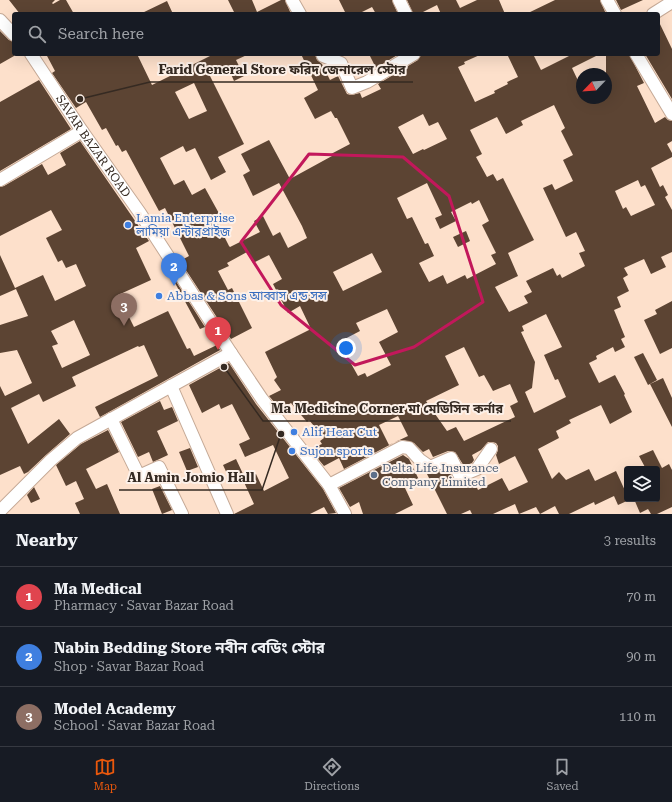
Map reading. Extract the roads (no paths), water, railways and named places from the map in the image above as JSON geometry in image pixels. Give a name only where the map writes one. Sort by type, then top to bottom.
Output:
[{"type":"street","points":[[292,0],[299,12]]},
{"type":"street","points":[[399,0],[405,12]]},
{"type":"street","points":[[607,0],[614,12]]},
{"type":"street","points":[[656,12],[672,2]]},
{"type":"street","points":[[0,20],[12,33]]},
{"type":"street","name":"SAVAR BAZAR ROAD","points":[[32,56],[82,131],[140,212],[262,399],[329,485],[345,514]]},
{"type":"street","points":[[323,56],[341,63],[352,88],[367,82],[411,56]]},
{"type":"street","points":[[637,56],[672,114]]},
{"type":"street","points":[[0,180],[82,131]]},
{"type":"street","points":[[0,511],[51,460],[77,438],[231,353]]},
{"type":"street","points":[[171,386],[227,514]]},
{"type":"street","points":[[111,419],[140,476],[159,467],[182,514]]},
{"type":"street","points":[[329,485],[402,447],[409,448],[420,460],[430,467],[451,458],[460,476],[477,469],[491,449]]},
{"type":"place","name":"Farid General Store ফরিদ জেনারেল স্টোর","points":[[80,99]]},
{"type":"place","name":"Lamia Enterprise লামিয়া এন্টারপ্রাইজ","points":[[128,225]]},
{"type":"place","name":"Nabin Bedding Store নবীন বেডিং স্টোর","points":[[174,286]]},
{"type":"place","name":"Abbas & Sons আব্বাস এন্ড সন্স","points":[[159,296]]},
{"type":"place","name":"Model Academy","points":[[124,326]]},
{"type":"place","name":"Ma Medical","points":[[218,350]]},
{"type":"place","name":"Ma Medicine Corner মা মেডিসিন কর্নার","points":[[224,367]]},
{"type":"place","name":"Alif Hear Cut","points":[[294,432]]},
{"type":"place","name":"Al Amin Jomio Hall","points":[[281,434]]},
{"type":"place","name":"Sujon sports","points":[[292,451]]},
{"type":"place","name":"Delta Life Insurance Company Limited","points":[[374,475]]}]
